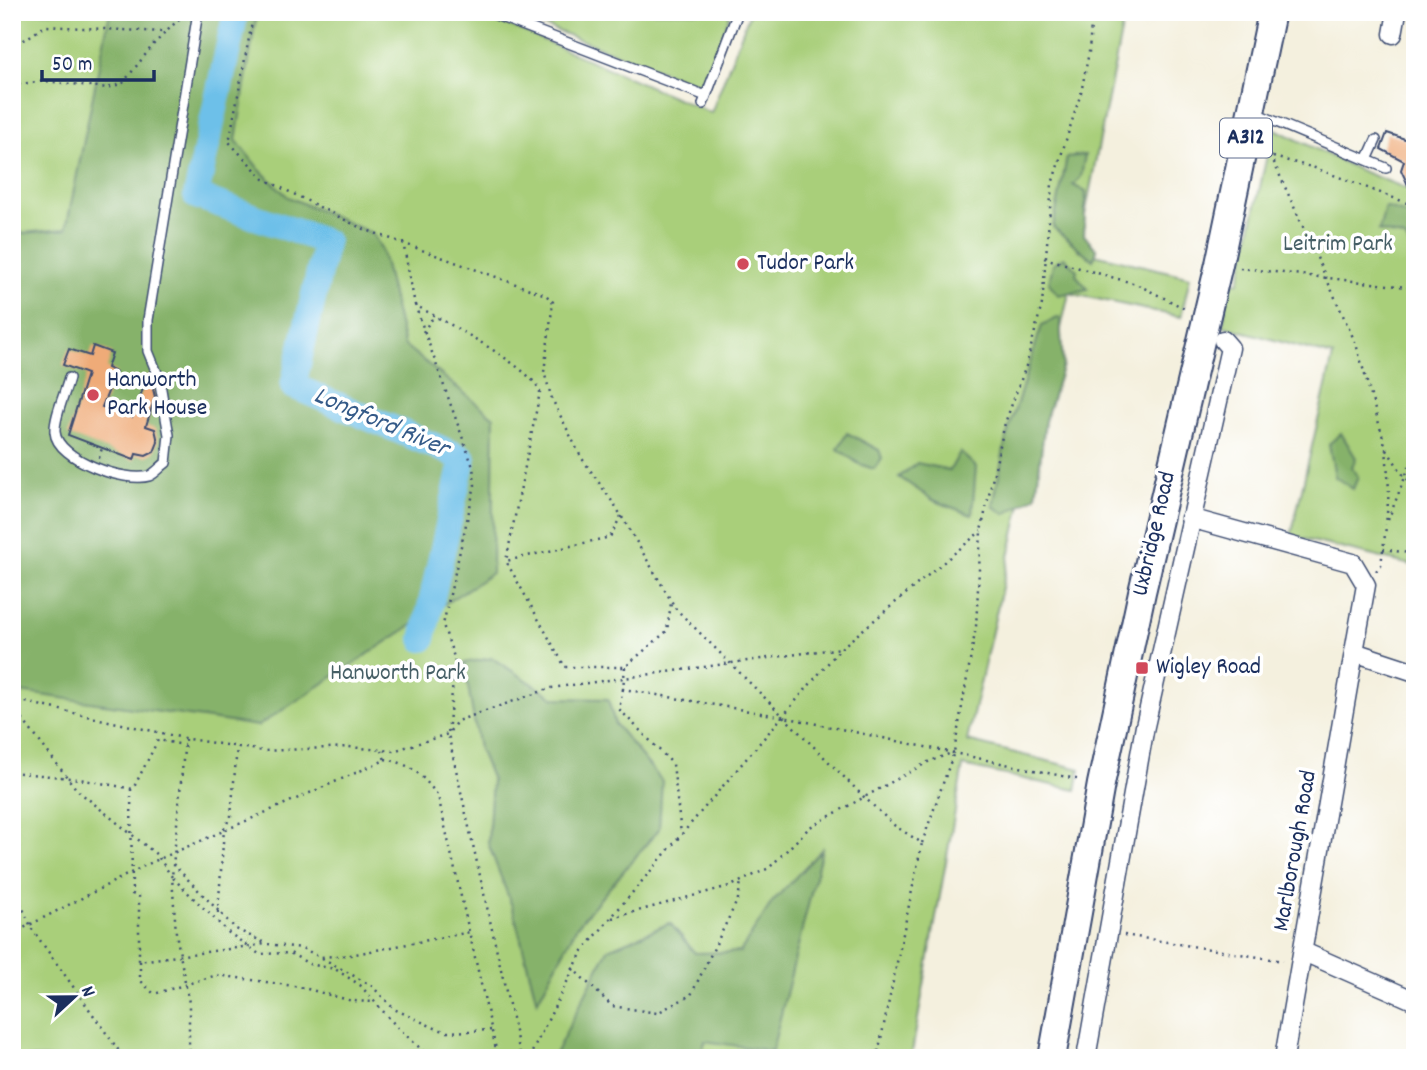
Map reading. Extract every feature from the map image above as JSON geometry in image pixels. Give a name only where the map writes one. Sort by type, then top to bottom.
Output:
[{"type":"main road","name":"Uxbridge Road","points":[[1052,1058],[1101,783],[1272,12]]},
{"type":"street","points":[[1392,34],[1397,12]]},
{"type":"street","name":"Uxbridge Road","points":[[1086,1058],[1145,726],[1230,348],[1223,340]]},
{"type":"street","points":[[1190,518],[1353,563],[1366,585],[1354,652],[1415,672]]},
{"type":"street","name":"Marlborough Road","points":[[1284,1058],[1354,652]]},
{"type":"street","points":[[1303,958],[1415,1001]]},
{"type":"lane","points":[[69,378],[55,432],[67,452],[95,467],[129,477],[149,476],[166,463],[169,435],[159,379],[148,351],[148,320],[198,12]]},
{"type":"lane","points":[[488,12],[704,100],[738,12]]},
{"type":"lane","points":[[1251,111],[1386,168]]},
{"type":"lane","points":[[1367,160],[1376,140]]},
{"type":"path","points":[[12,85],[44,81],[108,88],[123,83],[165,32],[186,12]]},
{"type":"path","points":[[254,12],[229,142],[264,179],[361,228],[546,295],[553,302],[544,372],[547,387],[581,457],[621,516],[671,600],[864,797],[895,826],[922,843]]},
{"type":"path","points":[[877,1058],[922,843],[954,752],[976,627],[981,531],[1005,423],[1026,366],[1042,304],[1052,184],[1081,93],[1089,52],[1092,12]]},
{"type":"path","points":[[12,48],[45,26],[165,32]]},
{"type":"path","points":[[1366,585],[1381,565],[1389,489],[1386,448],[1356,344],[1269,155],[1415,206]]},
{"type":"path","points":[[403,241],[423,332],[473,467],[475,485],[443,625],[455,660],[448,734],[521,1058]]},
{"type":"path","points":[[1044,258],[1136,284],[1185,307],[1188,310],[1186,317]]},
{"type":"path","points":[[1242,268],[1415,288]]},
{"type":"path","points":[[415,305],[518,367],[538,383],[506,561],[565,667],[625,667],[667,631],[671,600]]},
{"type":"path","points":[[423,332],[431,320],[438,318]]},
{"type":"path","points":[[539,388],[547,387]]},
{"type":"path","points":[[98,460],[102,448]]},
{"type":"path","points":[[1386,448],[1404,476],[1415,486]]},
{"type":"path","points":[[1386,525],[1415,452]]},
{"type":"path","points":[[506,561],[610,537],[621,516]]},
{"type":"path","points":[[529,1058],[582,952],[841,648],[981,531]]},
{"type":"path","points":[[1383,549],[1415,554]]},
{"type":"path","points":[[12,699],[185,738],[264,751],[349,747],[393,751],[448,734],[457,721],[551,688],[841,648]]},
{"type":"path","points":[[625,667],[619,709],[673,764],[681,835]]},
{"type":"path","points":[[623,689],[784,717],[1101,783]]},
{"type":"path","points":[[12,710],[22,718],[76,790],[132,833],[160,859],[172,877],[229,933],[258,954],[290,953],[309,964],[335,969],[359,985],[431,1058]]},
{"type":"path","points":[[12,719],[22,718]]},
{"type":"path","points":[[185,738],[172,877],[186,985],[189,1058]]},
{"type":"path","points":[[184,745],[158,740],[131,789],[132,894],[139,896],[140,980],[154,994],[217,975],[242,976],[352,1001],[374,1002]]},
{"type":"path","points":[[218,913],[224,829],[231,816],[237,747]]},
{"type":"path","points":[[382,750],[385,760]]},
{"type":"path","points":[[610,918],[673,903],[741,881],[769,868],[810,827],[928,762],[954,752]]},
{"type":"path","points":[[12,934],[224,829],[385,760],[404,763],[421,773],[438,796],[498,1058]]},
{"type":"path","points":[[12,772],[67,777],[131,789]]},
{"type":"path","points":[[173,864],[236,929],[267,944]]},
{"type":"path","points":[[572,968],[612,1006],[657,1013],[691,995],[733,910],[741,881]]},
{"type":"path","points":[[12,884],[30,925],[124,1058]]},
{"type":"path","points":[[320,957],[350,955],[470,932]]},
{"type":"path","points":[[1107,932],[1303,958]]},
{"type":"path","points":[[140,961],[267,944],[302,948],[363,980],[394,1009],[435,1028],[447,1032],[492,1030]]},
{"type":"green space","name":"Hanworth Park","points":[[12,12],[478,12],[711,113],[750,12],[1125,12],[1078,250],[1190,277],[1181,317],[1069,293],[967,741],[1080,769],[1076,790],[963,766],[911,1058],[12,1058]]},
{"type":"green space","name":"Hanworth Park House","points":[[110,12],[257,12],[236,140],[260,170],[288,197],[372,233],[381,248],[404,345],[494,417],[492,573],[258,726],[12,691],[12,234],[66,229]]},
{"type":"green space","points":[[508,12],[731,12],[703,87]]},
{"type":"green space","name":"Leitrim Park","points":[[1273,128],[1359,170],[1415,192],[1415,566],[1291,536],[1333,356],[1223,326],[1229,283],[1239,282]]},
{"type":"green space","points":[[1085,155],[1081,177],[1073,185],[1086,192],[1084,235],[1097,250],[1093,260],[1053,227],[1067,157]]},
{"type":"green space","points":[[1385,207],[1415,217],[1415,255],[1405,238],[1379,231]]},
{"type":"green space","points":[[1064,257],[1077,270],[1076,275],[1088,289],[1058,295],[1049,283],[1053,264]]},
{"type":"green space","points":[[1060,317],[1063,365],[1045,421],[1036,496],[1005,514],[993,506],[1006,438],[1042,325]]},
{"type":"green space","points":[[847,433],[879,450],[882,458],[874,469],[859,464],[838,449]]},
{"type":"green space","points":[[1341,433],[1356,458],[1352,468],[1358,477],[1353,489],[1335,477],[1329,444]]},
{"type":"green space","points":[[960,452],[976,467],[972,515],[933,500],[899,477],[917,463],[950,470]]},
{"type":"green space","points":[[492,658],[555,698],[608,699],[615,724],[662,781],[659,829],[577,926],[537,1002],[513,909],[488,843],[492,780],[479,749],[464,663]]},
{"type":"green space","points":[[822,849],[772,1051],[705,1041],[701,1058],[553,1058],[608,949],[670,923],[695,953],[740,952],[772,902]]},
{"type":"building","points":[[1387,133],[1411,141],[1415,135],[1415,200],[1401,170],[1404,161],[1381,149]]},
{"type":"building","name":"Hanworth Park House","points":[[93,346],[112,353],[107,368],[116,372],[102,407],[132,417],[149,373],[155,397],[146,426],[155,429],[158,442],[154,452],[146,456],[136,454],[134,460],[68,435],[87,374],[63,365],[69,349],[90,356]]},
{"type":"waterway","name":"Longford River","points":[[236,12],[196,196],[326,242],[293,386],[463,458],[423,639]]},
{"type":"place","name":"Tudor Park","points":[[743,264]]},
{"type":"place","name":"Hanworth Park House","points":[[93,395]]},
{"type":"place","name":"Wigley Road","points":[[1142,668]]}]
